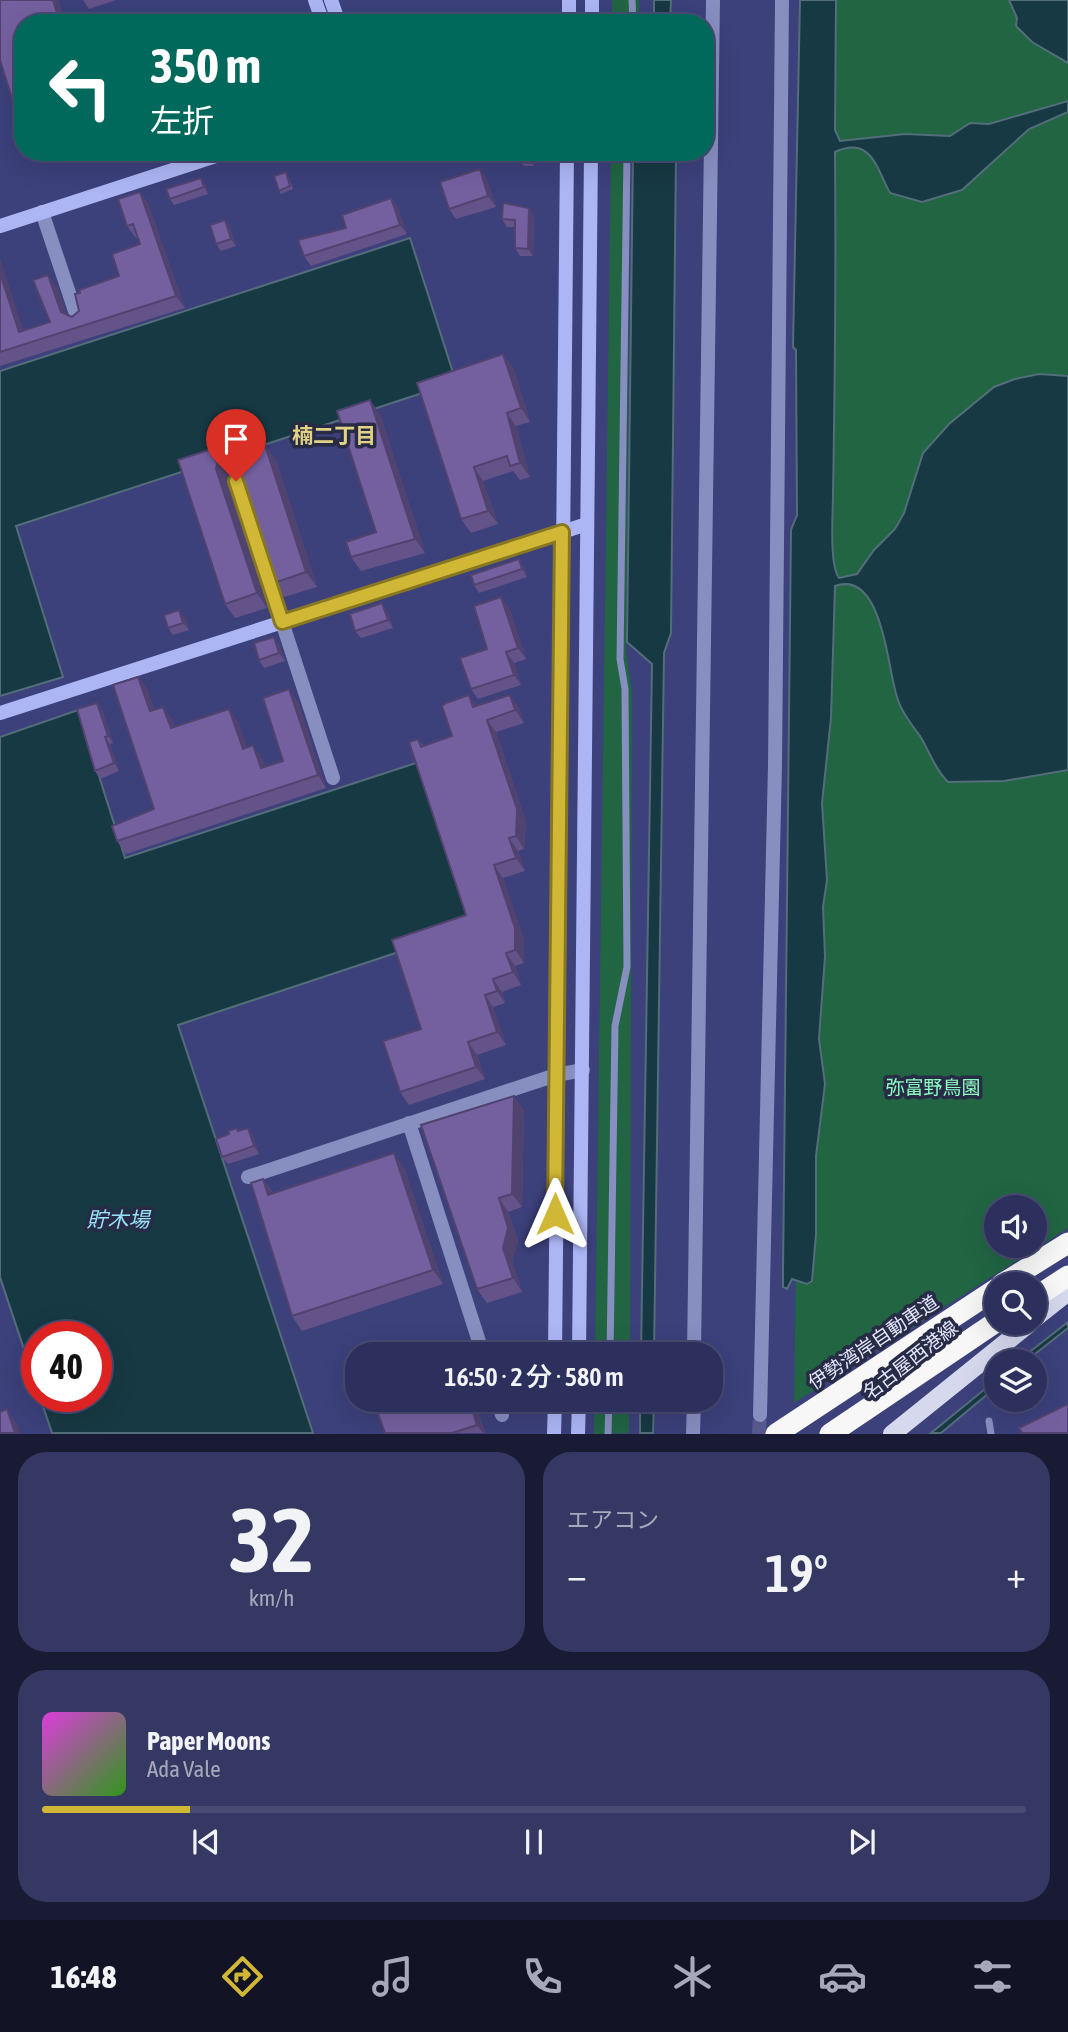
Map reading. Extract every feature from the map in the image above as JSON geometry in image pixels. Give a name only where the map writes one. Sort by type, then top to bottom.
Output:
[{"type":"highway","points":[[1021,1272],[1068,1243]]},
{"type":"highway","points":[[1047,1290],[1068,1276]]},
{"type":"highway","name":"伊勢湾岸自動車道","points":[[776,1433],[984,1297]]},
{"type":"highway","points":[[830,1433],[984,1329]]},
{"type":"main road","points":[[1047,1281],[1068,1265]]},
{"type":"main road","points":[[1047,1309],[1068,1292]]},
{"type":"main road","name":"名古屋西港線","points":[[849,1433],[984,1330]]},
{"type":"main road","points":[[892,1433],[1015,1335]]},
{"type":"street","points":[[760,1416],[775,765],[782,0]]},
{"type":"street","points":[[0,226],[200,161]]},
{"type":"street","points":[[555,1342],[567,161]]},
{"type":"street","points":[[579,1342],[591,161]]},
{"type":"street","points":[[694,1342],[711,161]]},
{"type":"street","points":[[43,212],[78,320]]},
{"type":"street","points":[[236,481],[333,778]]},
{"type":"street","points":[[0,713],[587,524]]},
{"type":"street","points":[[248,1177],[408,1122],[556,1075],[583,1070]]},
{"type":"street","points":[[408,1122],[479,1342]]},
{"type":"street","points":[[554,1433],[555,1412]]},
{"type":"street","points":[[578,1433],[579,1412]]},
{"type":"street","points":[[694,1412],[694,1433]]},
{"type":"lane","points":[[610,1342],[615,1026],[627,967],[625,689],[620,659],[627,161]]},
{"type":"lane","points":[[608,1433],[609,1412]]},
{"type":"lane","points":[[989,1421],[991,1433]]},
{"type":"green space","points":[[612,0],[639,0],[639,14],[612,14]]},
{"type":"green space","name":"弥富野鳥園","points":[[813,0],[1068,0],[1068,1228],[1047,1241],[1047,1195],[984,1195],[984,1258],[1021,1258],[999,1272],[984,1272],[984,1282],[794,1403]]},
{"type":"green space","points":[[611,161],[630,161],[626,652],[632,691],[630,1342],[595,1342]]},
{"type":"green space","points":[[594,1412],[629,1412],[629,1433],[594,1434]]},
{"type":"water","points":[[654,0],[671,0],[670,14],[654,14]]},
{"type":"water","points":[[800,0],[836,0],[835,130],[840,141],[905,134],[950,136],[970,123],[989,124],[1068,101],[1068,112],[1029,129],[962,190],[922,202],[890,193],[876,165],[865,151],[847,148],[835,152],[832,538],[834,562],[839,578],[857,574],[874,550],[895,529],[904,513],[923,453],[949,424],[994,387],[1039,374],[1068,376],[1068,770],[1004,781],[948,782],[900,705],[874,607],[864,593],[851,585],[835,586],[831,718],[822,803],[827,880],[823,907],[825,956],[819,1039],[825,1084],[816,1156],[816,1234],[812,1281],[807,1284],[792,1279],[787,1289],[783,1287],[783,1272],[791,530],[797,515],[796,350],[793,347]]},
{"type":"water","points":[[1009,0],[1068,0],[1068,63],[1032,42],[1016,26],[1017,18]]},
{"type":"water","points":[[633,161],[676,161],[671,633],[664,653],[654,1342],[641,1342],[652,664],[627,642]]},
{"type":"water","points":[[410,238],[456,382],[16,526],[63,677],[0,696],[0,371]]},
{"type":"water","name":"貯木場","points":[[78,710],[125,858],[419,762],[471,928],[178,1025],[313,1433],[52,1433],[45,1412],[112,1412],[112,1321],[21,1321],[21,1340],[0,1277],[0,737]]},
{"type":"water","points":[[1068,1322],[1068,1328],[1041,1349],[1033,1349]]},
{"type":"water","points":[[984,1390],[984,1397],[941,1433],[931,1433]]},
{"type":"water","points":[[640,1412],[654,1412],[653,1433],[640,1433]]},
{"type":"building","points":[[0,0],[53,0],[57,14],[14,14],[14,105],[0,60]]},
{"type":"building","points":[[480,169],[488,196],[449,209],[440,182]]},
{"type":"building","points":[[286,172],[290,186],[279,191],[274,176]]},
{"type":"building","points":[[201,178],[204,187],[170,199],[166,189]]},
{"type":"building","points":[[140,192],[176,296],[0,352],[0,273],[19,332],[50,322],[33,280],[48,275],[61,312],[72,317],[79,311],[75,294],[80,293],[79,290],[119,276],[112,254],[140,244],[133,224],[127,226],[118,199]]},
{"type":"building","points":[[391,198],[400,225],[304,256],[298,240],[346,228],[342,215]]},
{"type":"building","points":[[503,203],[529,208],[528,249],[515,248],[515,220],[502,219]]},
{"type":"building","points":[[225,220],[231,239],[216,244],[210,225]]},
{"type":"building","points":[[503,354],[521,408],[507,413],[520,463],[510,466],[507,456],[474,467],[488,511],[461,519],[417,383]]},
{"type":"building","points":[[370,400],[415,539],[351,557],[346,542],[376,532],[337,411]]},
{"type":"building","points":[[265,445],[306,572],[274,583],[235,463],[228,457]]},
{"type":"building","points":[[212,449],[216,461],[218,460],[216,469],[257,593],[225,604],[178,460]]},
{"type":"building","points":[[519,559],[522,569],[474,585],[471,575]]},
{"type":"building","points":[[501,597],[518,648],[506,652],[514,675],[471,689],[460,658],[487,649],[474,606]]},
{"type":"building","points":[[382,603],[388,620],[355,631],[350,614]]},
{"type":"building","points":[[179,610],[183,623],[168,628],[164,615]]},
{"type":"building","points":[[274,637],[279,653],[259,660],[254,643]]},
{"type":"building","points":[[138,677],[150,711],[163,707],[171,728],[229,709],[243,749],[253,745],[261,768],[283,761],[263,698],[289,689],[318,775],[117,841],[112,826],[154,809],[113,685]]},
{"type":"building","points":[[469,695],[473,707],[510,695],[515,710],[487,720],[517,809],[516,836],[509,838],[516,858],[494,865],[515,928],[515,950],[506,953],[513,972],[493,979],[497,991],[485,995],[497,1032],[468,1042],[476,1067],[400,1092],[383,1041],[421,1029],[392,940],[466,915],[409,742],[418,739],[421,747],[452,736],[442,706]]},
{"type":"building","points":[[97,703],[114,763],[95,771],[77,709]]},
{"type":"building","points":[[514,1096],[512,1194],[499,1198],[508,1228],[503,1248],[513,1278],[477,1289],[421,1125]]},
{"type":"building","points":[[237,1128],[238,1131],[248,1128],[254,1146],[222,1157],[216,1139]]},
{"type":"building","points":[[394,1153],[433,1270],[292,1316],[251,1183],[263,1179],[268,1195]]},
{"type":"building","points":[[1068,1404],[1068,1433],[1022,1433],[1019,1428]]},
{"type":"building","points":[[7,1409],[15,1433],[0,1433],[0,1412]]},
{"type":"building","points":[[377,1412],[473,1412],[477,1425],[452,1433],[385,1433]]},
{"type":"tunnel","points":[[759,1434],[760,1415]]},
{"type":"district","name":"楠二丁目","points":[[334,436]]},
{"type":"route","points":[[236,481],[282,622],[562,532],[555,1214]]}]
